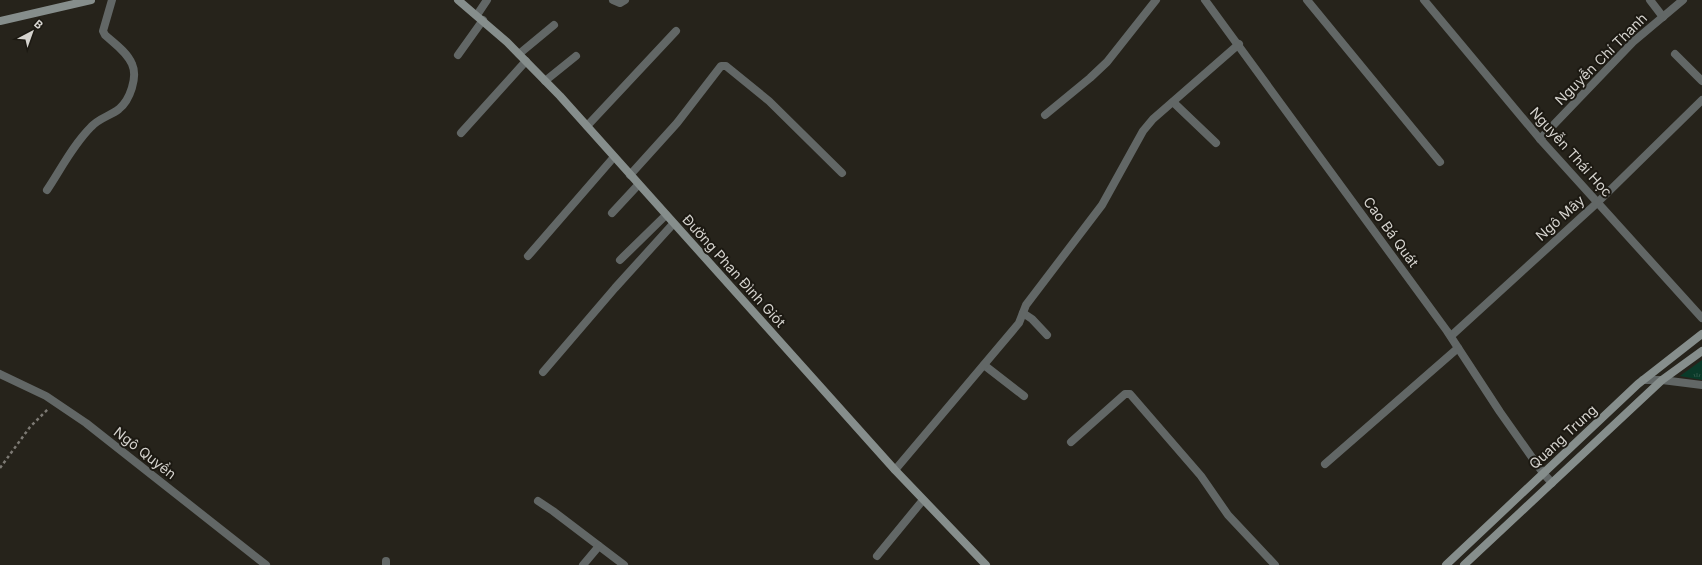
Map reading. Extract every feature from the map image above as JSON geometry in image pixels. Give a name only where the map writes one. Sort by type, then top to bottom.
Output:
[{"type":"main road","points":[[0,21],[91,0]]},
{"type":"main road","name":"Đường Phan Đình Giót","points":[[458,0],[519,54],[545,81],[895,470],[986,565]]},
{"type":"main road","name":"Quang Trung","points":[[1446,565],[1642,380],[1702,334]]},
{"type":"main road","name":"Quang Trung","points":[[1464,565],[1662,380],[1702,351]]},
{"type":"street","points":[[47,190],[85,133],[97,121],[119,109],[126,102],[131,90],[133,77],[132,64],[125,54],[105,35],[103,31],[112,0]]},
{"type":"street","points":[[458,55],[480,18],[487,0]]},
{"type":"street","points":[[613,0],[620,3],[625,0]]},
{"type":"street","points":[[1045,114],[1090,78],[1107,62],[1156,0]]},
{"type":"street","name":"Cao Bá Quát","points":[[1205,0],[1450,336],[1543,473],[1552,483]]},
{"type":"street","points":[[1307,0],[1440,162]]},
{"type":"street","points":[[1650,0],[1663,16]]},
{"type":"street","name":"Nguyễn Chí Thanh","points":[[1540,139],[1633,42],[1683,0]]},
{"type":"street","name":"Nguyễn Thái Học","points":[[1426,1],[1540,139],[1702,318]]},
{"type":"street","points":[[519,54],[554,25]]},
{"type":"street","points":[[587,126],[676,31]]},
{"type":"street","points":[[895,470],[1019,323],[1026,305],[1088,226],[1102,205],[1144,131],[1153,119],[1238,44]]},
{"type":"street","points":[[1675,54],[1702,81]]},
{"type":"street","points":[[545,81],[576,56]]},
{"type":"street","points":[[461,133],[526,61]]},
{"type":"street","points":[[630,175],[677,123],[710,78],[721,66],[726,66],[769,101],[842,173]]},
{"type":"street","name":"Ngô Mây","points":[[1450,336],[1598,202],[1702,100]]},
{"type":"street","points":[[1173,102],[1216,143]]},
{"type":"street","points":[[528,256],[614,157]]},
{"type":"street","points":[[612,213],[638,185]]},
{"type":"street","points":[[620,260],[666,215]]},
{"type":"street","points":[[543,372],[615,288],[673,224]]},
{"type":"street","points":[[1023,313],[1032,319],[1047,334]]},
{"type":"street","points":[[1325,464],[1458,348]]},
{"type":"street","points":[[984,365],[1024,396]]},
{"type":"street","name":"Ngô Quyền","points":[[0,374],[46,396],[86,423],[266,565]]},
{"type":"street","points":[[1642,380],[1662,380],[1702,385]]},
{"type":"street","points":[[1071,442],[1125,394],[1130,394],[1201,476],[1228,515],[1275,565]]},
{"type":"street","points":[[877,556],[923,500]]},
{"type":"street","points":[[538,501],[553,510],[624,565]]},
{"type":"street","points":[[584,565],[599,546]]},
{"type":"path","points":[[0,468],[30,427],[55,402]]},
{"type":"green space","points":[[1702,360],[1702,380],[1680,376]]}]
